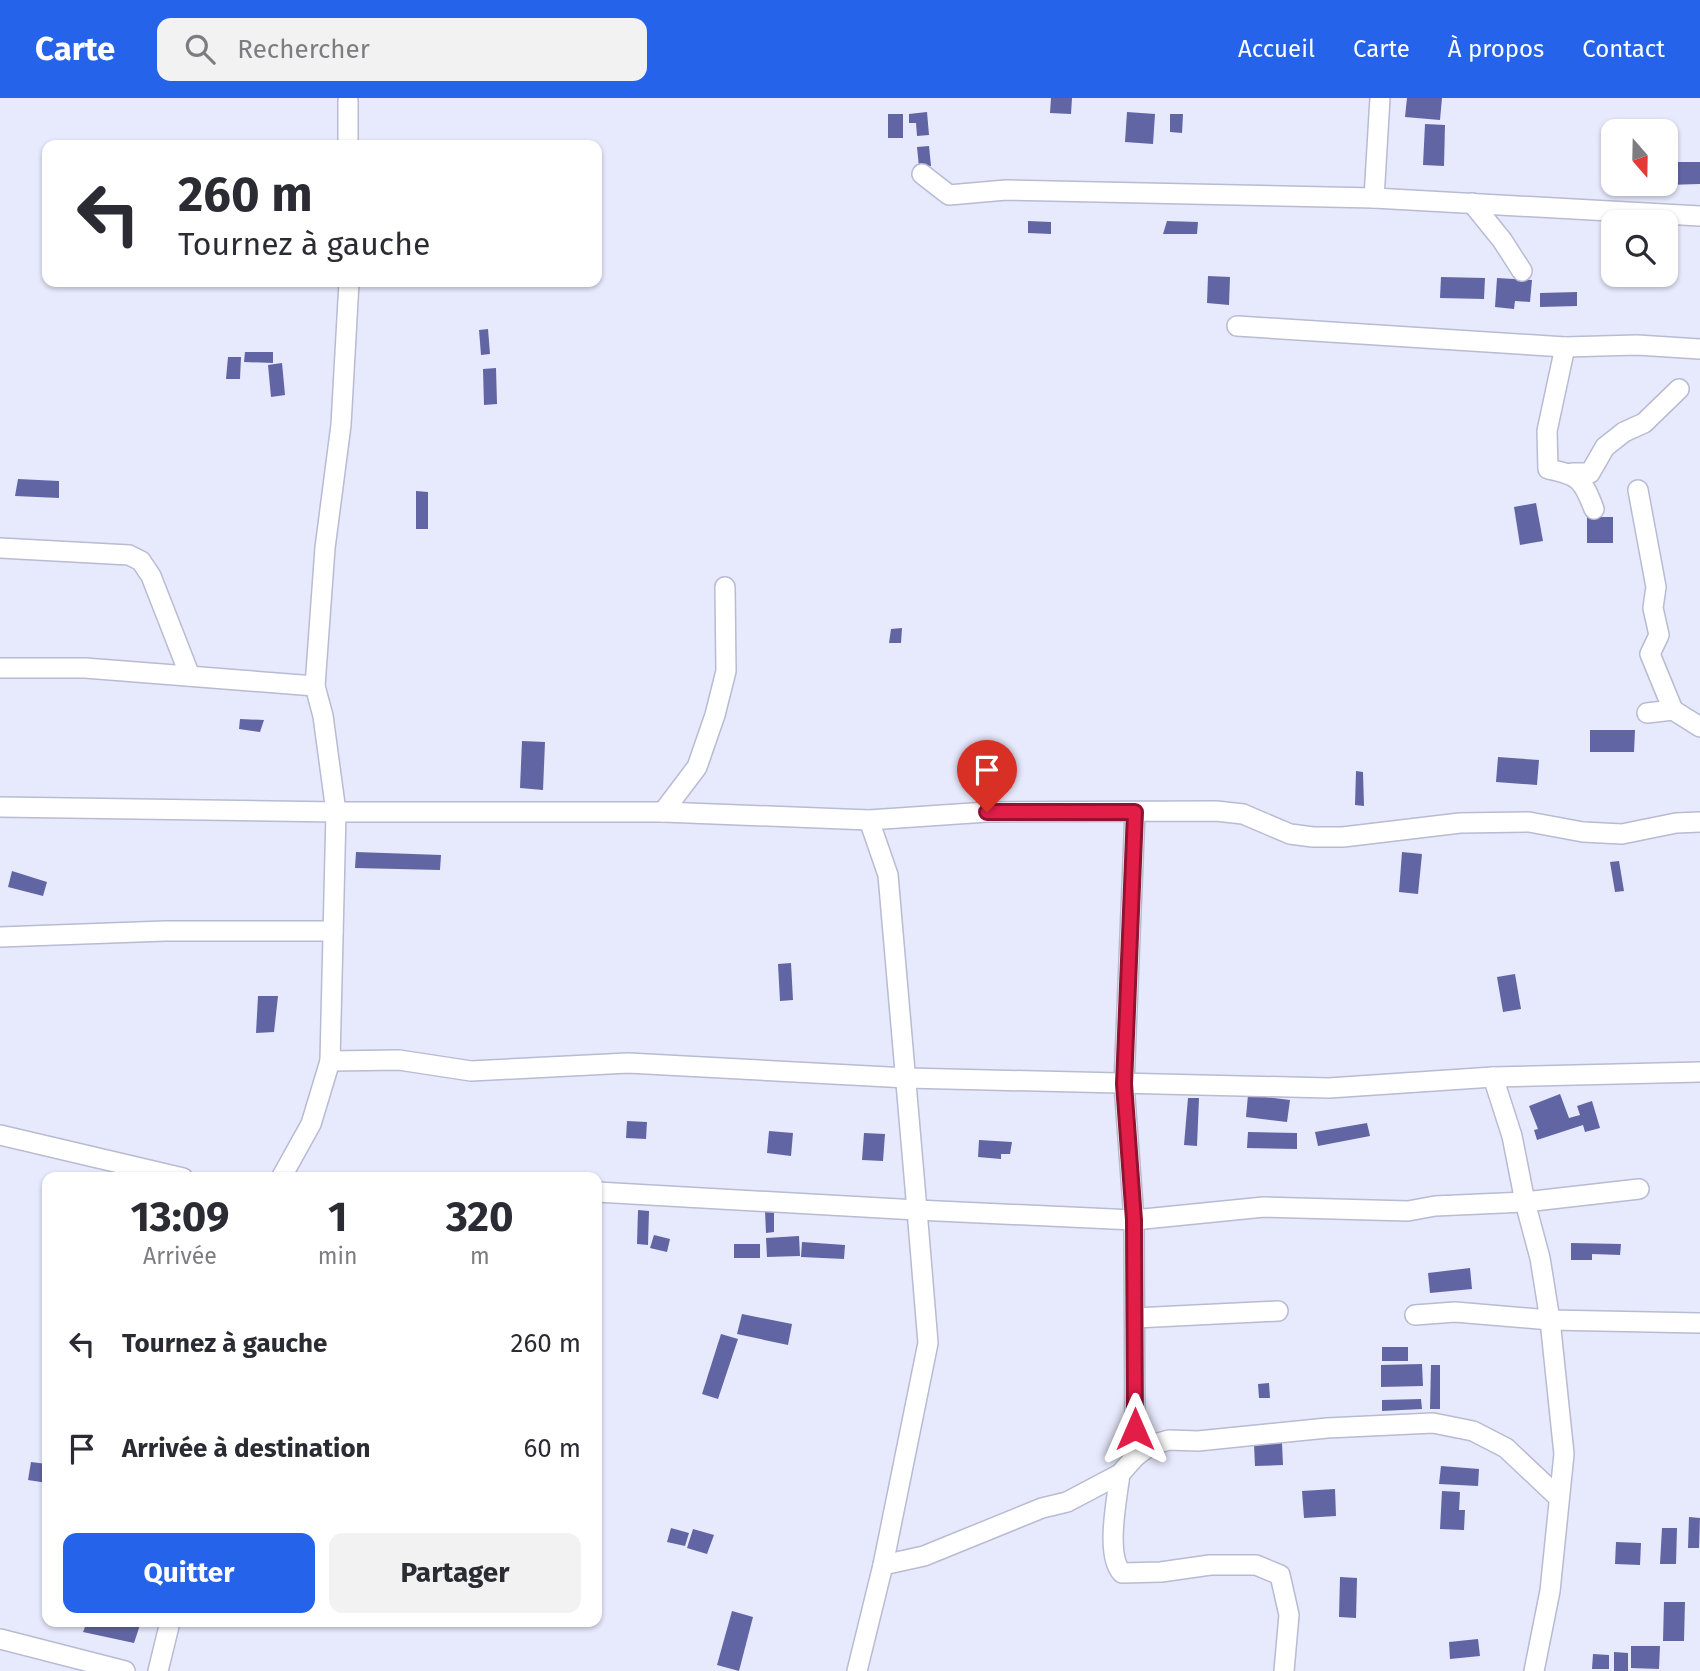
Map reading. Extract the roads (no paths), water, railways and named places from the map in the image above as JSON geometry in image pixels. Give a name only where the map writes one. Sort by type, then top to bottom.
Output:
[{"type":"street","points":[[1374,198],[1380,98]]},
{"type":"street","points":[[348,101],[348,140]]},
{"type":"street","points":[[922,174],[949,195],[1006,190],[1374,198],[1700,216]]},
{"type":"street","points":[[1472,203],[1516,259],[1522,271]]},
{"type":"street","points":[[285,1172],[311,1124],[330,1061],[336,812],[323,716],[315,686],[325,548],[341,425],[349,287]]},
{"type":"street","points":[[1237,326],[1565,347],[1637,345],[1700,349]]},
{"type":"street","points":[[1565,347],[1547,431],[1548,469],[1572,474],[1590,472],[1605,447],[1624,432],[1644,423],[1679,389]]},
{"type":"street","points":[[1572,474],[1585,486],[1594,509]]},
{"type":"street","points":[[1638,491],[1656,587],[1653,608],[1659,635],[1650,654],[1673,710],[1700,727]]},
{"type":"street","points":[[0,548],[129,555],[141,561],[151,576],[190,676]]},
{"type":"street","points":[[663,812],[697,767],[715,715],[726,671],[725,587]]},
{"type":"street","points":[[0,668],[85,668],[315,686]]},
{"type":"street","points":[[1647,713],[1673,710]]},
{"type":"street","points":[[0,807],[336,812],[663,812],[869,820],[987,812],[1216,811],[1243,814],[1290,834],[1323,837],[1460,823],[1529,822],[1583,832],[1622,834],[1676,823],[1700,822]]},
{"type":"street","points":[[1135,812],[1124,1084],[1134,1220],[1135,1457]]},
{"type":"street","points":[[857,1671],[883,1565],[928,1343],[888,875],[869,820]]},
{"type":"street","points":[[0,937],[165,931],[333,931]]},
{"type":"street","points":[[330,1061],[399,1060],[471,1071],[628,1063],[907,1078],[1329,1088],[1493,1077],[1700,1072]]},
{"type":"street","points":[[1493,1077],[1512,1136],[1540,1258],[1550,1320],[1564,1454],[1550,1591],[1534,1671]]},
{"type":"street","points":[[0,1135],[157,1172]]},
{"type":"street","points":[[602,1192],[1134,1220],[1264,1207],[1408,1211],[1435,1206],[1525,1202],[1639,1189]]},
{"type":"street","points":[[1135,1318],[1278,1311]]},
{"type":"street","points":[[1415,1315],[1455,1312],[1550,1320],[1700,1324]]},
{"type":"street","points":[[883,1565],[924,1556],[1042,1508],[1067,1502],[1120,1474],[1135,1457],[1151,1445],[1169,1440],[1198,1441],[1327,1428],[1433,1423],[1473,1431],[1506,1448],[1559,1498]]},
{"type":"street","points":[[1120,1474],[1113,1554],[1117,1567],[1122,1573],[1161,1572],[1210,1565],[1256,1565],[1280,1575],[1289,1615],[1284,1671]]},
{"type":"street","points":[[158,1671],[169,1627]]},
{"type":"street","points":[[0,1639],[62,1663],[125,1671]]}]
